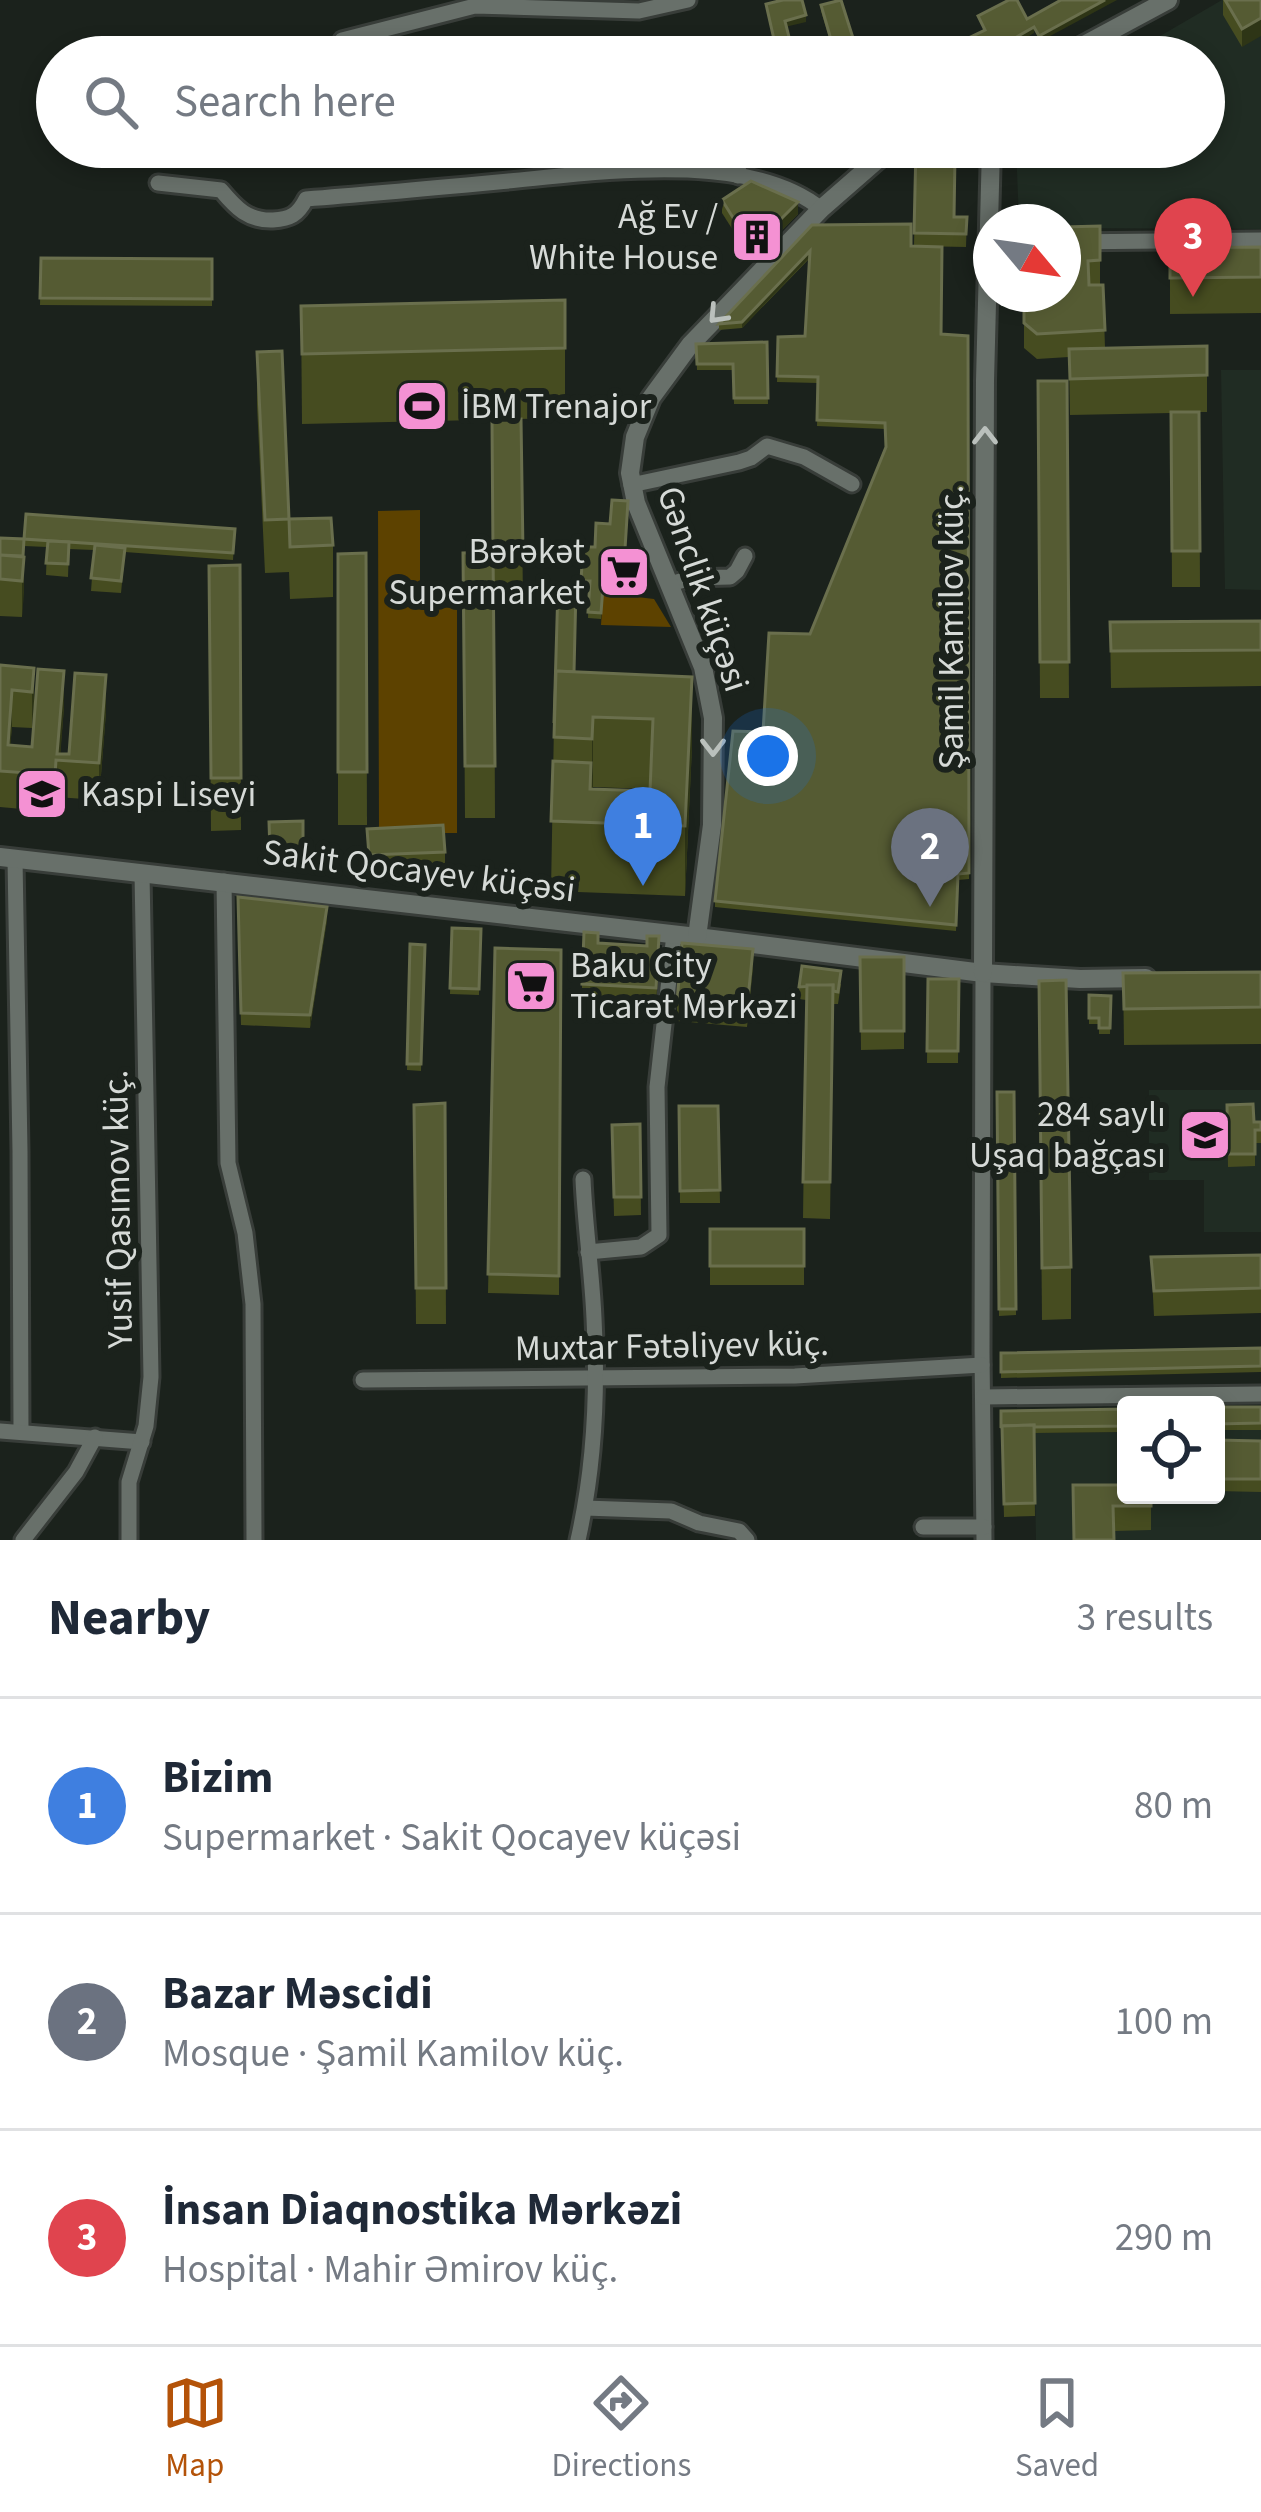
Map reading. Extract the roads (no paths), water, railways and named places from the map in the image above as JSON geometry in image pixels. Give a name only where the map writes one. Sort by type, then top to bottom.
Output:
[{"type":"street","points":[[358,36],[475,6],[639,11],[688,0]]},
{"type":"street","points":[[1101,36],[1168,0]]},
{"type":"street","points":[[738,168],[738,176]]},
{"type":"street","name":"Gənclik küçəsi","points":[[697,937],[712,825],[713,718],[703,667],[631,485],[635,437],[664,378],[723,308],[868,168]]},
{"type":"street","name":"Şamil Kamilov küç.","points":[[990,204],[991,168]]},
{"type":"street","points":[[158,183],[220,190],[256,221],[288,219],[306,200],[677,170],[738,176],[791,190],[821,209]]},
{"type":"street","points":[[1081,242],[1261,240]]},
{"type":"street","name":"Şamil Kamilov küç.","points":[[984,1533],[982,973],[988,312]]},
{"type":"street","points":[[631,485],[739,462],[767,446],[804,457],[852,484]]},
{"type":"street","points":[[670,584],[730,577],[745,556]]},
{"type":"street","points":[[7,858],[20,1151],[21,1432]]},
{"type":"street","name":"Sakit Qocayev küçəsi","points":[[7,858],[982,973],[1080,979],[1170,977]]},
{"type":"street","name":"Yusif Qasımov küç.","points":[[130,1540],[129,1481],[142,1442],[152,1377],[142,873]]},
{"type":"street","points":[[224,881],[228,1163],[245,1233],[253,1304],[254,1540]]},
{"type":"street","points":[[588,1252],[641,1246],[659,1235],[657,1087],[674,934]]},
{"type":"street","points":[[578,1540],[596,1378],[583,1179]]},
{"type":"street","name":"Muxtar Fətəliyev küç.","points":[[363,1380],[795,1376],[982,1365]]},
{"type":"street","points":[[983,1397],[1261,1394]]},
{"type":"street","points":[[0,1431],[142,1442]]},
{"type":"street","points":[[23,1540],[76,1472],[95,1437]]},
{"type":"street","points":[[585,1508],[671,1511],[699,1523],[739,1531],[747,1540]]},
{"type":"street","points":[[923,1527],[984,1533]]},
{"type":"place","name":"Ağ Ev / White House","points":[[757,237]]},
{"type":"place","name":"İnsan Diaqnostika Mərkəzi","points":[[1193,297]]},
{"type":"place","name":"İBM Trenajor","points":[[422,406]]},
{"type":"place","name":"Bərəkət Supermarket","points":[[624,572]]},
{"type":"place","name":"Kaspi Liseyi","points":[[42,794]]},
{"type":"place","name":"Bizim","points":[[643,886]]},
{"type":"place","name":"Bazar Məscidi","points":[[930,907]]},
{"type":"place","name":"Baku City Ticarət Mərkəzi","points":[[531,986]]},
{"type":"place","name":"284 saylı Uşaq bağçası","points":[[1205,1135]]}]
